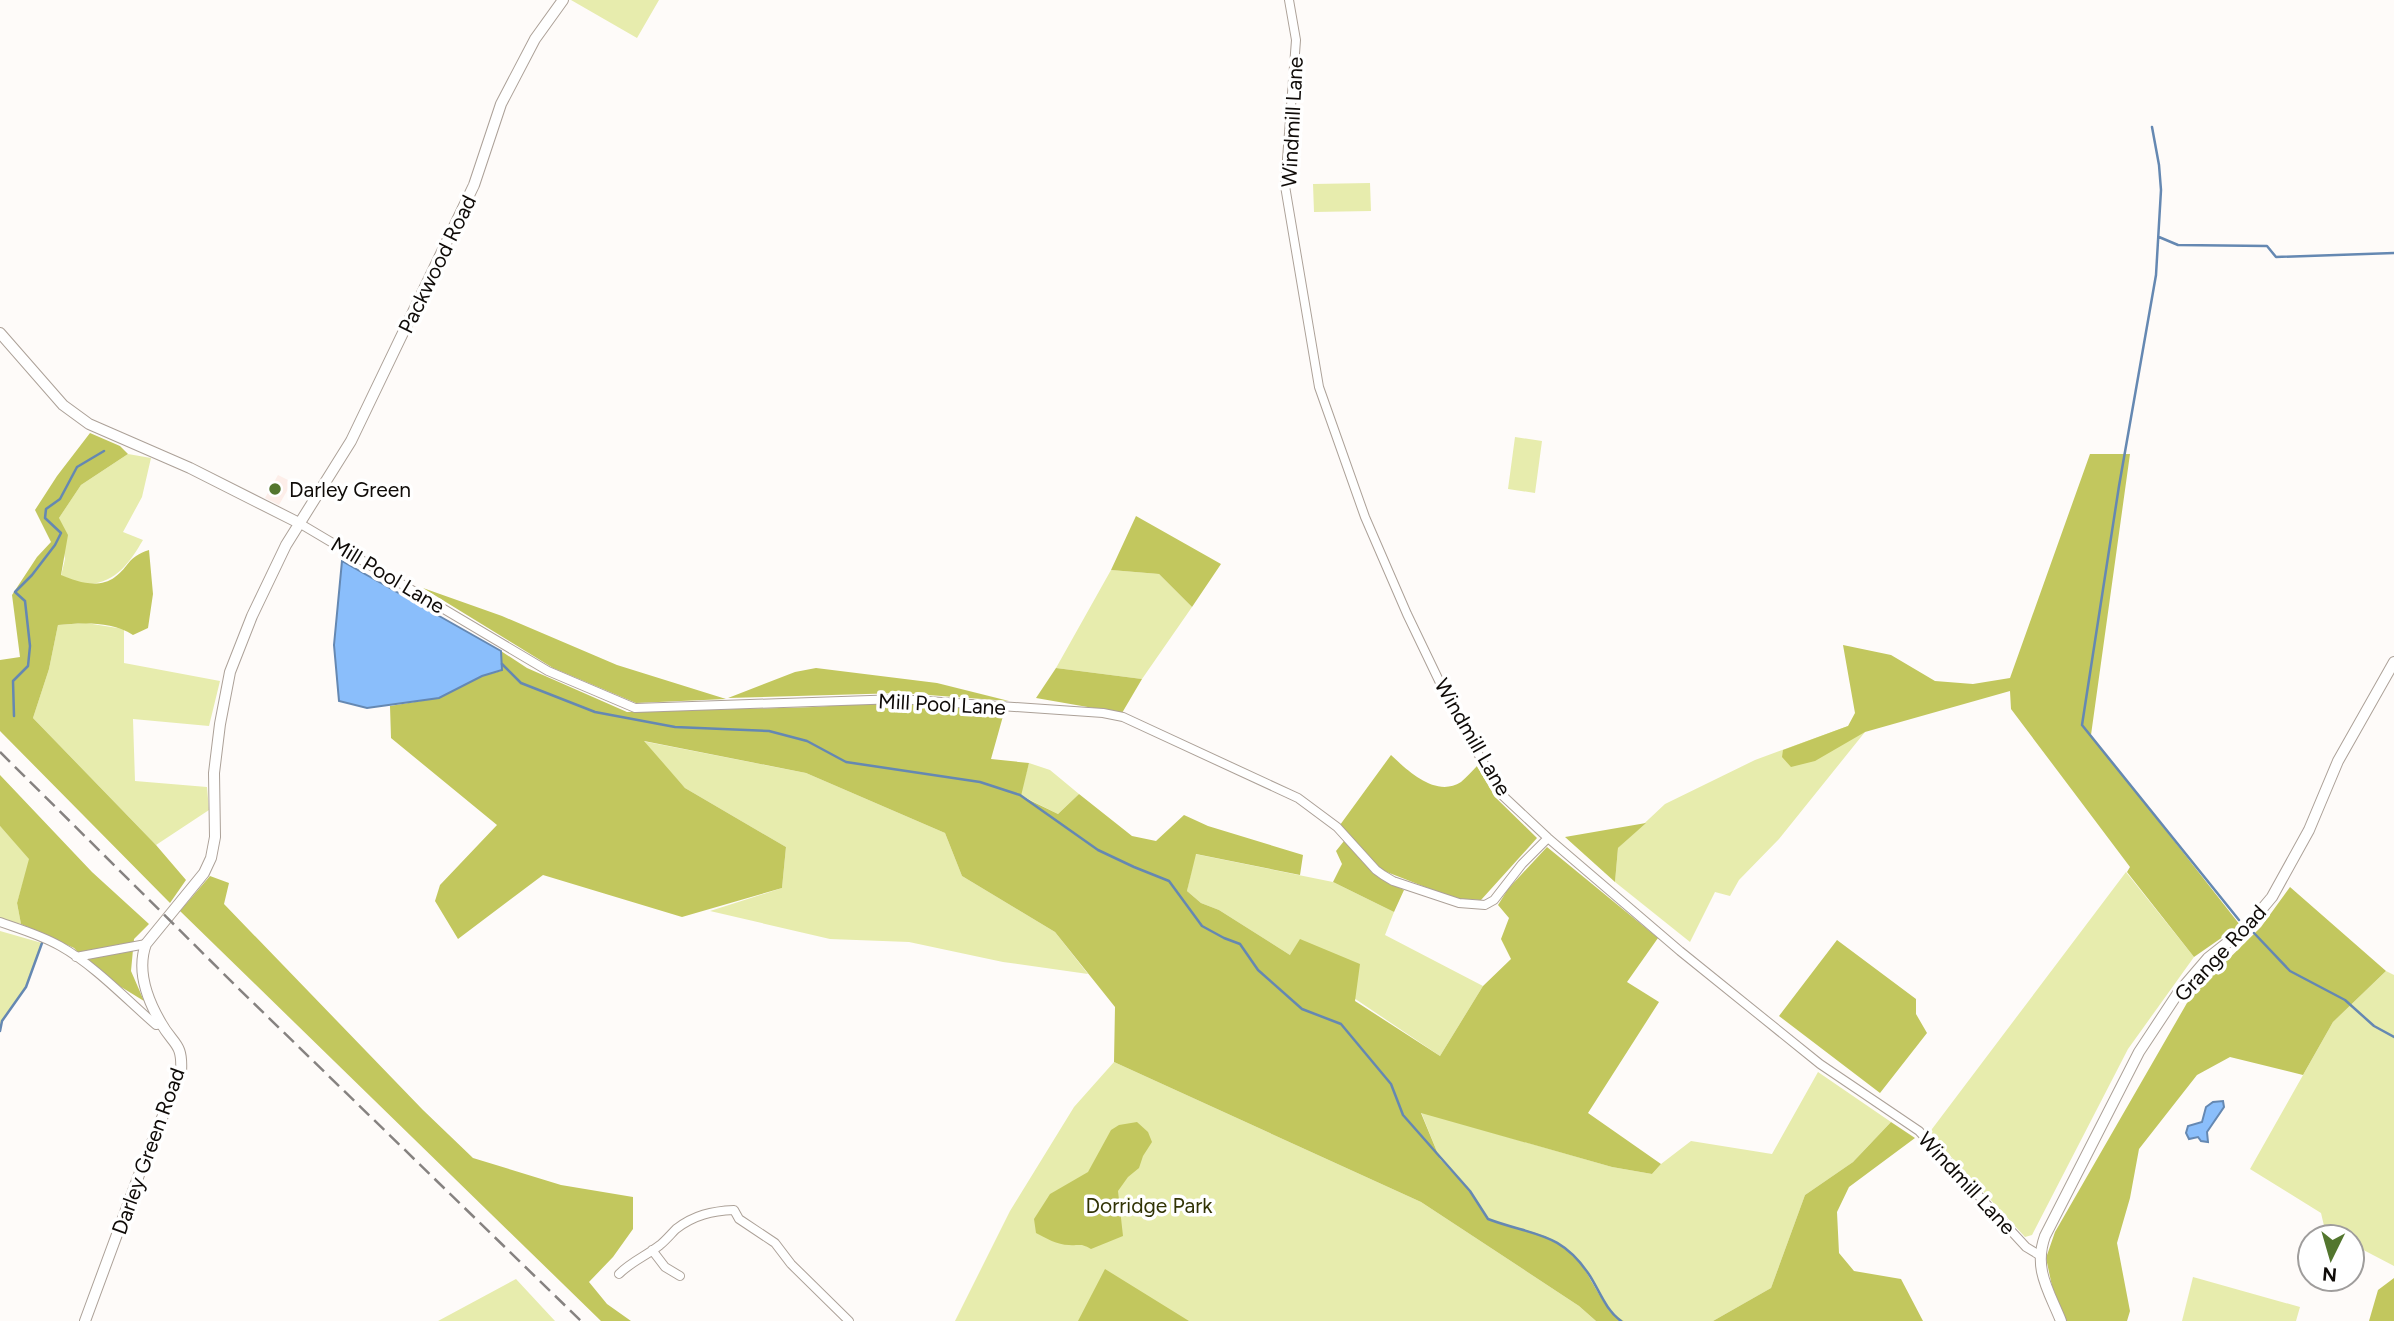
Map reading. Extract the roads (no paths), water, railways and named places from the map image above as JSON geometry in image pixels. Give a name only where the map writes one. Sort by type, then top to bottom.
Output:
[{"type":"street","name":"Packwood Road","points":[[299,523],[351,440],[474,185],[500,105],[535,39],[563,0]]},
{"type":"street","name":"Windmill Lane","points":[[1289,0],[1296,40],[1285,186],[1319,387],[1365,517],[1407,614],[1455,714],[1502,795],[1680,951],[1820,1063],[1919,1131],[2026,1247],[2039,1255]]},
{"type":"street","points":[[0,333],[63,405],[89,424],[190,468],[299,523],[274,567],[230,672],[217,741],[214,774],[215,837],[209,865],[146,944],[76,957]]},
{"type":"street","name":"Mill Pool Lane","points":[[299,523],[548,671],[635,708],[899,699],[1103,713],[1123,717],[1298,799],[1337,827],[1376,870],[1393,881],[1469,905],[1485,905],[1494,900],[1522,864],[1548,838]]},
{"type":"street","name":"Grange Road","points":[[2039,1255],[2045,1236],[2139,1052],[2178,993],[2208,958],[2246,928],[2272,897],[2309,830],[2338,761],[2394,662]]},
{"type":"street","points":[[0,922],[37,935],[76,957],[156,1025],[161,1024]]},
{"type":"street","name":"Darley Green Road","points":[[85,1321],[143,1164],[181,1072],[182,1058],[178,1045],[161,1024],[143,981],[141,957],[146,944]]},
{"type":"street","points":[[619,1274],[632,1261],[652,1250],[696,1216],[734,1210],[739,1219],[772,1242],[849,1321]]},
{"type":"street","points":[[652,1250],[665,1267],[680,1276]]},
{"type":"street","points":[[2039,1255],[2046,1286],[2061,1321]]},
{"type":"water","points":[[342,561],[501,651],[502,670],[482,676],[439,698],[367,708],[339,701],[334,645]]},
{"type":"water","points":[[2223,1101],[2224,1107],[2207,1132],[2208,1142],[2201,1141],[2198,1137],[2189,1139],[2186,1133],[2188,1126],[2202,1122],[2206,1107],[2213,1102]]},
{"type":"waterway","points":[[2152,127],[2161,190],[2156,275],[2119,486],[2082,725],[2239,920]]},
{"type":"waterway","points":[[2159,237],[2178,245],[2267,246],[2276,257],[2394,253]]},
{"type":"waterway","points":[[14,716],[13,681],[28,666],[30,646],[25,601],[15,592],[32,575],[61,533],[45,518],[46,509],[60,499],[77,467],[104,451]]},
{"type":"waterway","points":[[502,664],[521,683],[595,712],[675,727],[769,731],[807,741],[846,762],[980,782],[1020,795],[1098,850],[1169,881],[1202,926],[1240,944],[1258,970],[1302,1009],[1341,1024],[1391,1084],[1403,1115],[1470,1191],[1488,1219],[1545,1237],[1568,1250],[1590,1276],[1607,1306],[1621,1321]]},
{"type":"waterway","points":[[2254,933],[2290,971],[2345,1000],[2374,1026],[2394,1037]]},
{"type":"waterway","points":[[0,1031],[2,1021],[26,987],[42,943]]},
{"type":"railway","points":[[0,752],[581,1321]]},
{"type":"place","name":"Darley Green","points":[[275,489]]},
{"type":"park label","name":"Dorridge Park","points":[[1149,1205]]}]
